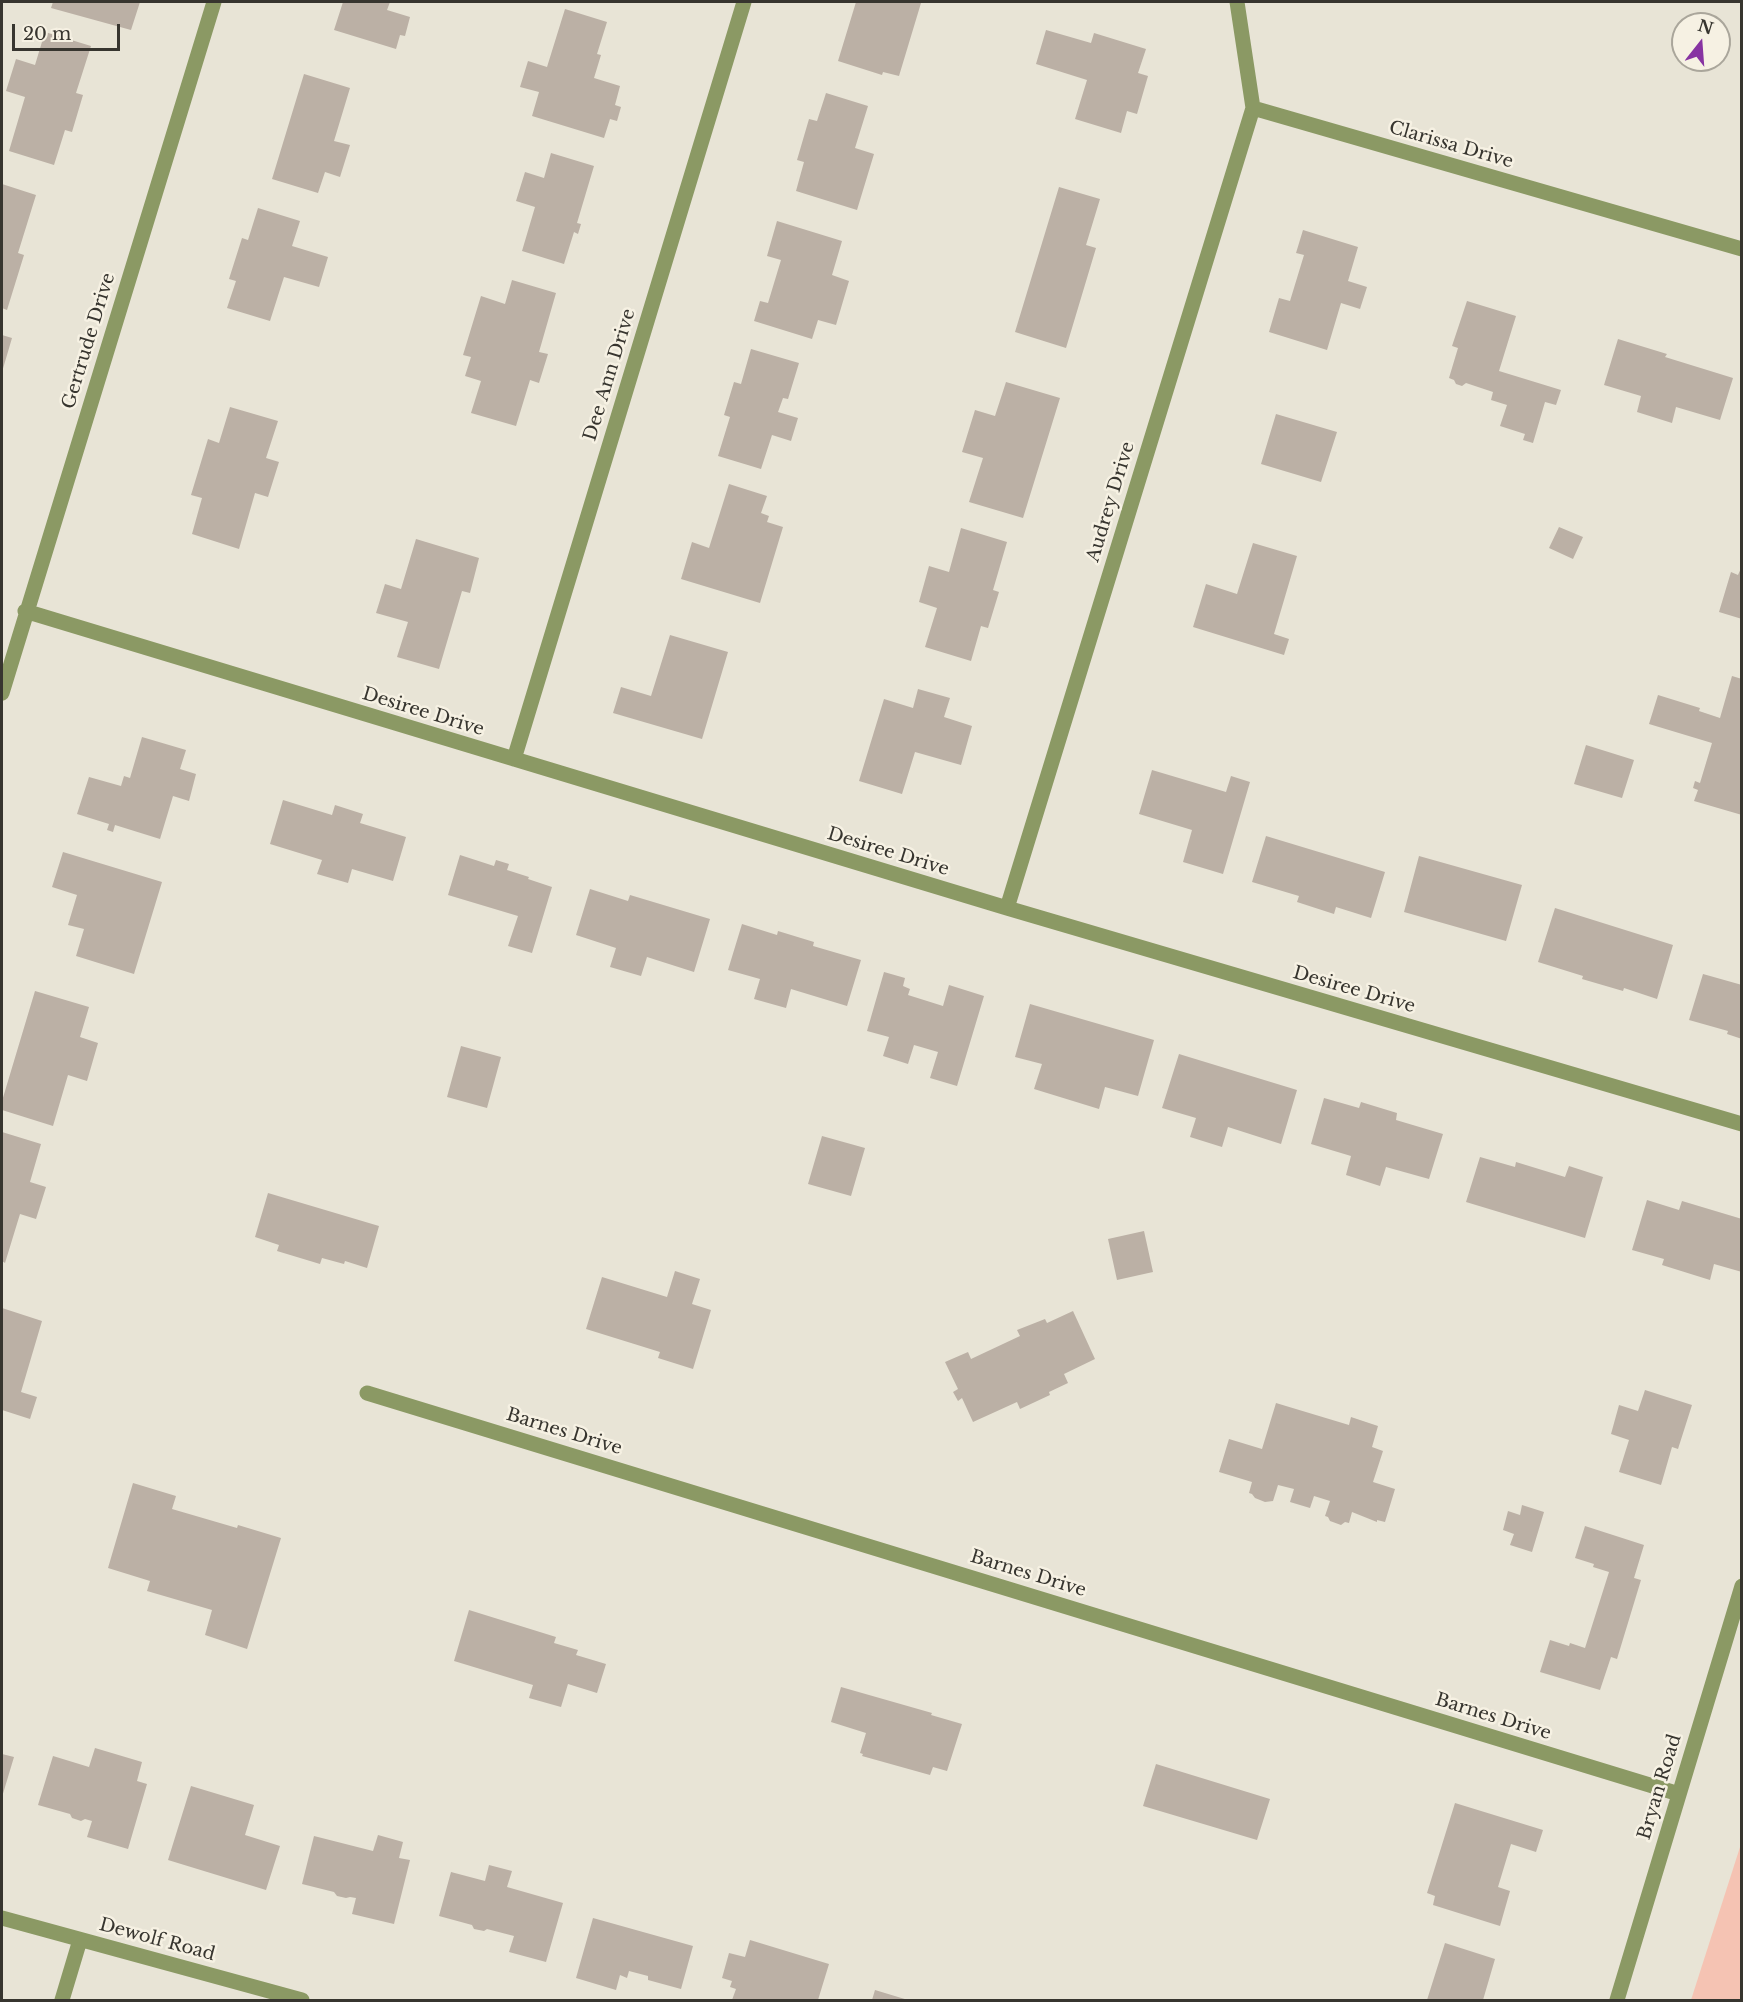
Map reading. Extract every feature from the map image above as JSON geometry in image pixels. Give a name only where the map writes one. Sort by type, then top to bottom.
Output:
[{"type":"street","name":"Gertrude Drive","points":[[2,693],[25,611],[214,2]]},
{"type":"street","name":"Dee Ann Drive","points":[[514,759],[744,2]]},
{"type":"street","points":[[1237,2],[1253,108]]},
{"type":"street","name":"Clarissa Drive","points":[[1253,108],[1742,249]]},
{"type":"street","name":"Audrey Drive","points":[[1007,908],[1253,108]]},
{"type":"street","name":"Desiree Drive","points":[[25,611],[1007,908],[1742,1124]]},
{"type":"street","name":"Barnes Drive","points":[[367,1393],[1678,1794]]},
{"type":"street","name":"Bryan Road","points":[[1617,2001],[1678,1794],[1739,1605],[1742,1586]]},
{"type":"street","name":"Dewolf Road","points":[[2,1918],[302,2001]]},
{"type":"street","points":[[62,2001],[80,1940]]},
{"type":"shaded area","points":[[1741,1844],[1741,2000],[1691,2000]]},
{"type":"building","points":[[53,2],[140,2],[131,30],[51,8]]},
{"type":"building","points":[[343,2],[390,2],[387,10],[410,17],[405,36],[400,35],[396,49],[334,30]]},
{"type":"building","points":[[856,2],[921,3],[899,76],[883,72],[882,75],[838,61]]},
{"type":"building","points":[[565,9],[607,22],[597,54],[601,55],[594,78],[620,86],[615,105],[621,107],[617,121],[610,119],[604,138],[532,116],[539,92],[520,87],[528,61],[547,67]]},
{"type":"building","points":[[1046,30],[1091,43],[1094,33],[1146,49],[1138,73],[1148,76],[1137,114],[1127,111],[1121,133],[1075,119],[1087,80],[1036,64]]},
{"type":"building","points":[[45,32],[91,46],[76,93],[83,95],[72,132],[65,130],[54,165],[9,151],[25,97],[6,91],[16,59],[35,65]]},
{"type":"building","points":[[304,74],[350,88],[334,141],[350,145],[340,177],[325,172],[318,193],[272,179]]},
{"type":"building","points":[[826,93],[868,106],[855,148],[874,154],[857,210],[796,191],[804,162],[797,160],[809,119],[817,121]]},
{"type":"building","points":[[551,153],[594,166],[577,223],[581,224],[578,234],[574,232],[564,264],[522,251],[535,207],[516,201],[525,172],[544,178]]},
{"type":"building","points":[[2,184],[36,195],[18,253],[24,255],[7,310],[2,308]]},
{"type":"building","points":[[1059,187],[1100,199],[1086,245],[1096,248],[1066,348],[1015,332]]},
{"type":"building","points":[[258,208],[300,221],[292,246],[328,257],[319,287],[284,277],[270,321],[227,308],[236,281],[229,279],[242,238],[248,240]]},
{"type":"building","points":[[777,221],[842,241],[832,275],[849,281],[836,325],[818,320],[812,339],[754,321],[760,301],[768,303],[781,260],[767,256]]},
{"type":"building","points":[[1303,230],[1358,247],[1348,281],[1367,287],[1360,309],[1341,303],[1327,350],[1269,332],[1279,298],[1290,301],[1304,255],[1296,253]]},
{"type":"building","points":[[512,280],[556,293],[539,352],[548,354],[539,383],[530,380],[516,426],[471,413],[481,381],[465,376],[471,357],[463,355],[481,296],[505,304]]},
{"type":"building","points":[[1467,301],[1516,316],[1499,371],[1561,390],[1556,405],[1545,402],[1533,443],[1523,440],[1525,434],[1500,426],[1507,405],[1491,400],[1493,392],[1466,383],[1462,386],[1449,378],[1458,348],[1452,346]]},
{"type":"building","points":[[2,335],[12,338],[2,372]]},
{"type":"building","points":[[1618,339],[1667,354],[1665,357],[1733,378],[1720,420],[1676,407],[1672,423],[1637,412],[1641,396],[1604,385]]},
{"type":"building","points":[[751,349],[799,363],[788,399],[783,398],[778,412],[798,418],[791,441],[772,435],[761,469],[718,456],[730,417],[724,415],[734,382],[741,384]]},
{"type":"building","points":[[1006,382],[1060,398],[1023,518],[969,502],[983,458],[962,452],[975,410],[995,416]]},
{"type":"building","points":[[230,407],[278,421],[266,458],[279,462],[268,497],[255,493],[239,549],[192,534],[202,498],[191,495],[208,439],[219,443]]},
{"type":"building","points":[[1276,414],[1337,432],[1321,482],[1261,464]]},
{"type":"building","points":[[729,484],[767,496],[761,513],[769,516],[767,522],[783,527],[760,603],[681,579],[692,542],[709,548]]},
{"type":"building","points":[[1559,527],[1583,537],[1573,559],[1549,548]]},
{"type":"building","points":[[961,528],[1007,542],[993,590],[999,592],[988,628],[981,626],[971,661],[925,647],[937,608],[919,602],[929,566],[949,572]]},
{"type":"building","points":[[416,539],[479,558],[470,593],[462,591],[439,669],[397,657],[408,622],[376,613],[385,584],[401,589]]},
{"type":"building","points":[[1253,543],[1297,556],[1274,634],[1289,639],[1284,655],[1193,627],[1206,584],[1237,594]]},
{"type":"building","points":[[1742,566],[1742,619],[1719,612],[1731,572],[1738,575]]},
{"type":"building","points":[[670,635],[728,652],[702,739],[613,713],[621,687],[651,696]]},
{"type":"building","points":[[1732,676],[1742,679],[1742,815],[1694,801],[1698,790],[1693,788],[1695,781],[1700,783],[1712,743],[1649,724],[1658,695],[1700,708],[1699,711],[1720,718]]},
{"type":"building","points":[[918,689],[950,698],[944,717],[972,726],[961,765],[915,752],[902,794],[859,781],[884,699],[913,708]]},
{"type":"building","points":[[142,737],[186,750],[180,769],[196,774],[189,801],[173,796],[160,839],[115,825],[113,832],[107,830],[109,824],[77,814],[89,777],[121,786],[124,776],[130,778]]},
{"type":"building","points":[[1586,745],[1634,760],[1622,798],[1574,784]]},
{"type":"building","points":[[1152,770],[1226,792],[1231,776],[1250,782],[1223,874],[1183,862],[1192,830],[1139,814]]},
{"type":"building","points":[[283,800],[332,815],[335,805],[363,814],[360,823],[406,837],[393,881],[352,869],[348,883],[317,874],[322,860],[270,844]]},
{"type":"building","points":[[1266,836],[1385,872],[1371,918],[1336,907],[1334,914],[1297,902],[1299,896],[1252,882]]},
{"type":"building","points":[[63,852],[162,882],[134,974],[76,956],[84,929],[68,925],[77,895],[52,887]]},
{"type":"building","points":[[460,855],[494,866],[496,860],[509,864],[507,870],[552,887],[532,953],[508,946],[518,916],[448,895]]},
{"type":"building","points":[[1419,856],[1522,885],[1506,941],[1404,912]]},
{"type":"building","points":[[590,889],[628,901],[630,895],[710,919],[694,972],[647,957],[641,976],[610,967],[616,948],[576,935]]},
{"type":"building","points":[[1555,908],[1673,945],[1657,999],[1624,988],[1623,991],[1582,979],[1583,976],[1538,962]]},
{"type":"building","points":[[742,924],[777,935],[778,931],[814,942],[813,946],[861,960],[847,1006],[791,989],[786,1008],[754,999],[760,979],[728,970]]},
{"type":"building","points":[[884,972],[905,978],[903,986],[910,989],[908,995],[943,1006],[949,985],[984,996],[957,1086],[930,1078],[938,1052],[914,1045],[908,1064],[883,1056],[889,1037],[867,1031]]},
{"type":"building","points":[[1703,974],[1742,985],[1742,1039],[1727,1034],[1728,1031],[1689,1020]]},
{"type":"building","points":[[35,991],[89,1007],[80,1037],[98,1043],[87,1081],[68,1075],[53,1126],[2,1110],[2,1101]]},
{"type":"building","points":[[1030,1004],[1154,1040],[1138,1096],[1105,1087],[1099,1109],[1034,1089],[1042,1064],[1015,1057]]},
{"type":"building","points":[[461,1046],[501,1057],[487,1108],[447,1097]]},
{"type":"building","points":[[1179,1054],[1297,1090],[1281,1144],[1228,1127],[1222,1147],[1190,1137],[1196,1118],[1162,1108]]},
{"type":"building","points":[[1324,1098],[1359,1108],[1361,1102],[1397,1113],[1396,1120],[1443,1134],[1429,1179],[1386,1167],[1380,1186],[1346,1175],[1351,1156],[1311,1144]]},
{"type":"building","points":[[2,1132],[41,1144],[30,1182],[46,1187],[36,1219],[20,1214],[5,1263],[2,1261]]},
{"type":"building","points":[[822,1136],[865,1148],[851,1196],[808,1184]]},
{"type":"building","points":[[1480,1157],[1515,1167],[1516,1162],[1565,1177],[1569,1166],[1603,1177],[1585,1238],[1466,1202]]},
{"type":"building","points":[[268,1193],[379,1226],[367,1268],[345,1261],[344,1264],[322,1258],[320,1264],[277,1251],[279,1245],[255,1237]]},
{"type":"building","points":[[1647,1200],[1679,1210],[1682,1201],[1742,1219],[1742,1272],[1714,1264],[1710,1280],[1662,1265],[1664,1259],[1632,1250]]},
{"type":"building","points":[[1144,1231],[1153,1272],[1117,1280],[1108,1239]]},
{"type":"building","points":[[675,1271],[700,1279],[692,1304],[711,1310],[693,1369],[658,1358],[660,1352],[586,1329],[602,1277],[667,1297]]},
{"type":"building","points":[[2,1308],[42,1321],[21,1392],[37,1397],[30,1419],[2,1410]]},
{"type":"building","points":[[1073,1311],[1095,1359],[1064,1374],[1068,1383],[1049,1392],[1050,1395],[1020,1409],[1017,1402],[973,1422],[962,1398],[958,1401],[953,1392],[958,1389],[945,1362],[968,1352],[971,1359],[1020,1336],[1017,1330],[1045,1319],[1047,1323]]},
{"type":"building","points":[[1645,1390],[1692,1405],[1678,1449],[1672,1447],[1661,1485],[1619,1472],[1629,1440],[1611,1434],[1619,1405],[1638,1411]]},
{"type":"building","points":[[1276,1403],[1349,1425],[1351,1417],[1378,1426],[1372,1447],[1383,1451],[1373,1482],[1395,1489],[1385,1522],[1377,1520],[1377,1522],[1352,1512],[1349,1523],[1345,1522],[1341,1525],[1330,1521],[1325,1516],[1330,1501],[1314,1496],[1310,1508],[1290,1502],[1294,1489],[1278,1485],[1273,1501],[1265,1502],[1249,1493],[1252,1482],[1219,1472],[1229,1439],[1262,1449]]},
{"type":"building","points":[[133,1483],[176,1496],[172,1509],[281,1538],[247,1649],[205,1635],[212,1610],[147,1591],[150,1581],[108,1568]]},
{"type":"building","points":[[1522,1505],[1544,1512],[1532,1552],[1510,1545],[1514,1534],[1503,1530],[1508,1511],[1520,1515]]},
{"type":"building","points":[[1585,1526],[1644,1545],[1634,1578],[1641,1580],[1617,1659],[1611,1657],[1600,1690],[1540,1672],[1550,1640],[1585,1648],[1609,1572],[1575,1558]]},
{"type":"building","points":[[469,1610],[556,1637],[554,1643],[578,1650],[576,1655],[606,1664],[597,1693],[568,1684],[561,1707],[529,1698],[533,1685],[454,1661]]},
{"type":"building","points":[[841,1687],[962,1724],[947,1771],[933,1767],[930,1775],[862,1756],[863,1754],[860,1753],[866,1733],[831,1722]]},
{"type":"building","points":[[95,1748],[142,1762],[137,1781],[147,1784],[128,1849],[87,1837],[92,1821],[85,1819],[81,1821],[72,1818],[70,1814],[38,1805],[53,1756],[89,1767]]},
{"type":"building","points":[[2,1754],[14,1757],[2,1797]]},
{"type":"building","points":[[1156,1764],[1270,1799],[1257,1840],[1143,1806]]},
{"type":"building","points":[[191,1786],[254,1805],[245,1835],[280,1846],[266,1890],[168,1860]]},
{"type":"building","points":[[1455,1803],[1543,1830],[1536,1852],[1511,1844],[1498,1887],[1510,1891],[1500,1926],[1433,1905],[1435,1896],[1427,1893]]},
{"type":"building","points":[[378,1835],[403,1842],[399,1858],[410,1860],[394,1924],[352,1914],[356,1898],[337,1896],[334,1892],[302,1884],[314,1836],[373,1851]]},
{"type":"building","points":[[489,1865],[512,1871],[507,1887],[563,1903],[546,1962],[509,1952],[514,1936],[487,1929],[484,1931],[474,1929],[472,1925],[439,1916],[451,1872],[485,1881]]},
{"type":"building","points":[[593,1918],[693,1946],[681,1989],[648,1980],[648,1976],[629,1971],[627,1978],[620,1975],[616,1990],[576,1978]]},
{"type":"building","points":[[750,1940],[829,1964],[818,2000],[732,2000],[736,1989],[730,1987],[732,1981],[722,1978],[729,1953],[745,1957]]},
{"type":"building","points":[[1445,1943],[1495,1959],[1483,2000],[1427,2000]]},
{"type":"building","points":[[875,1990],[908,2000],[872,2000]]}]
